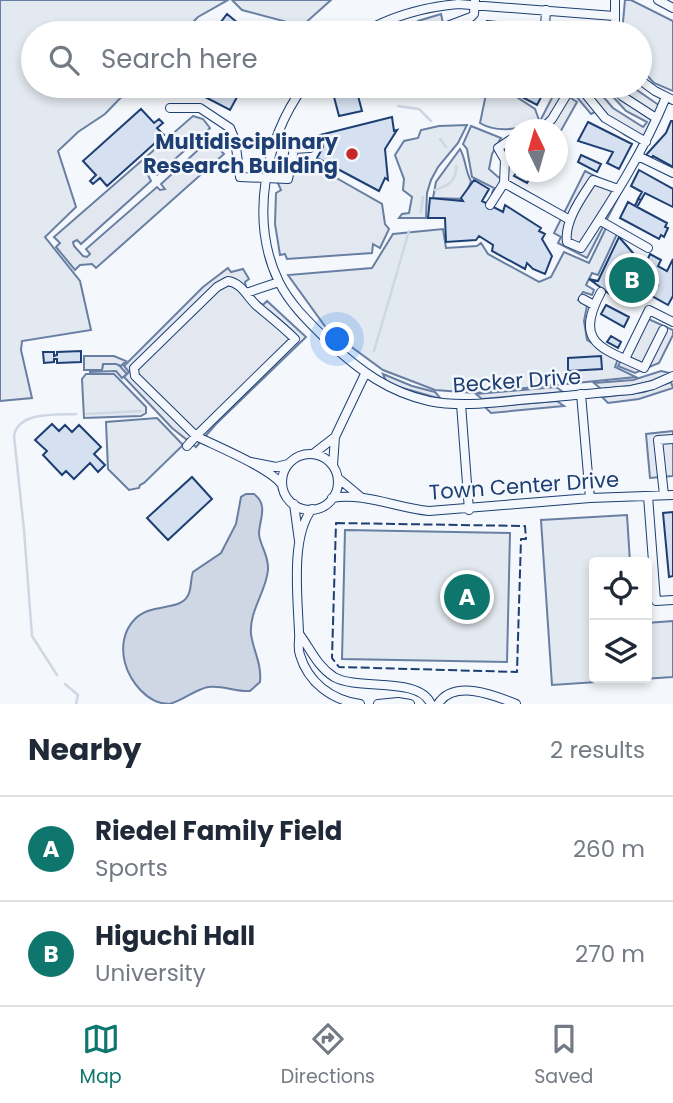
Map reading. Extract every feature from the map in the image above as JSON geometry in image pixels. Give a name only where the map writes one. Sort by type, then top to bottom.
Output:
[{"type":"street","points":[[614,21],[615,0]]},
{"type":"street","points":[[658,0],[673,8]]},
{"type":"street","points":[[384,21],[418,10],[475,2],[614,16]]},
{"type":"street","points":[[460,21],[474,14],[475,2]]},
{"type":"street","points":[[545,21],[546,10]]},
{"type":"street","points":[[618,190],[593,180],[570,220],[566,232],[567,242],[581,248],[618,190],[646,142],[656,118],[669,98],[652,87]]},
{"type":"street","name":"Becker Drive","points":[[297,98],[283,122],[272,150],[264,211],[265,240],[278,279],[298,310],[365,374],[405,394],[433,402],[461,404],[642,388],[673,376]]},
{"type":"street","points":[[552,119],[565,98]]},
{"type":"street","points":[[588,98],[604,118],[646,142]]},
{"type":"street","points":[[625,98],[656,118]]},
{"type":"street","points":[[170,108],[200,108],[225,123],[233,134],[240,177],[288,179],[294,149],[310,148]]},
{"type":"street","points":[[490,205],[504,183],[505,160],[498,148],[505,143]]},
{"type":"street","points":[[638,156],[673,173]]},
{"type":"street","points":[[504,183],[570,220]]},
{"type":"street","points":[[599,220],[648,248]]},
{"type":"street","points":[[250,292],[257,286],[278,279]]},
{"type":"street","points":[[187,446],[196,436],[295,339],[269,313],[256,305],[250,292],[234,282],[221,283],[134,368],[135,376],[196,436],[276,476],[286,496],[294,504],[319,508],[332,499],[338,478],[333,466],[324,458],[312,454],[299,456],[289,464],[282,485]]},
{"type":"street","points":[[601,292],[588,327],[598,345],[644,368],[663,330]]},
{"type":"street","points":[[583,299],[594,305]]},
{"type":"street","points":[[625,359],[649,310],[673,322]]},
{"type":"street","points":[[333,466],[335,437],[365,374]]},
{"type":"street","points":[[581,394],[590,498]]},
{"type":"street","points":[[461,404],[469,510]]},
{"type":"street","points":[[312,454],[335,437]]},
{"type":"street","points":[[668,495],[658,440],[673,439]]},
{"type":"street","points":[[251,462],[276,467],[289,464]]},
{"type":"street","name":"Town Center Drive","points":[[338,478],[362,498]]},
{"type":"street","name":"Town Center Drive","points":[[332,499],[362,498],[409,509],[469,510],[590,498],[668,495]]},
{"type":"street","points":[[648,496],[656,601],[673,600]]},
{"type":"street","points":[[294,504],[299,544],[300,656],[313,680],[340,699],[359,704]]},
{"type":"street","points":[[299,544],[304,522],[312,509]]},
{"type":"street","points":[[300,635],[316,662],[334,677],[354,684],[403,687],[422,694],[431,704]]},
{"type":"street","points":[[438,704],[449,694],[469,691],[516,704]]},
{"type":"street","points":[[378,704],[410,704]]},
{"type":"shaded area","points":[[0,0],[228,0],[194,21],[21,21],[21,98],[120,98],[105,114],[78,132],[58,151],[76,207],[45,237],[80,281],[91,330],[22,341],[21,350],[32,398],[0,401]]},
{"type":"shaded area","points":[[232,0],[331,0],[308,21],[283,21],[242,10]]},
{"type":"shaded area","points":[[625,0],[631,0],[673,21],[673,91],[652,81],[652,21],[623,21]]},
{"type":"shaded area","points":[[441,14],[442,21],[418,21]]},
{"type":"shaded area","points":[[485,98],[518,98],[535,109],[539,119],[505,119],[505,129],[480,123]]},
{"type":"shaded area","points":[[552,98],[571,98],[577,102],[568,119],[541,119]]},
{"type":"shaded area","points":[[578,98],[604,98],[613,108],[643,127],[647,122],[626,111],[614,98],[648,98],[663,108],[644,145],[625,135],[595,112],[591,114]]},
{"type":"shaded area","points":[[193,116],[203,119],[210,128],[157,175],[153,171],[148,175],[151,181],[81,244],[77,240],[73,242],[74,246],[87,257],[90,254],[86,249],[157,187],[160,190],[165,189],[161,184],[210,139],[224,154],[96,268],[92,264],[80,265],[75,270],[56,247],[60,243],[54,237]]},
{"type":"shaded area","points":[[467,125],[458,143],[431,180],[427,193],[426,218],[399,218],[402,214],[409,213],[412,197],[403,190],[404,179],[395,155],[404,141],[418,138],[421,130]]},
{"type":"shaded area","points":[[471,126],[501,138],[492,154],[489,169],[503,179],[495,197],[492,193],[494,188],[472,177],[467,149],[463,144]]},
{"type":"shaded area","points":[[460,149],[471,181],[465,199],[433,198],[436,182]]},
{"type":"shaded area","points":[[317,167],[382,204],[385,224],[389,229],[380,248],[373,244],[372,253],[287,259],[285,254],[280,255],[275,224],[276,193],[281,190],[277,181],[283,170]]},
{"type":"shaded area","points":[[585,171],[622,190],[587,258],[558,243],[561,237],[554,233]]},
{"type":"shaded area","points":[[606,228],[617,234],[598,275],[592,273],[586,285],[594,290],[592,295],[583,292],[578,300],[587,306],[584,321],[587,340],[618,359],[615,367],[636,377],[475,393],[435,390],[383,370],[327,329],[288,275],[372,268],[393,234],[443,229],[446,248],[477,246],[481,243],[488,254],[539,282],[551,277],[564,252],[589,263]]},
{"type":"shaded area","points":[[228,268],[231,272],[243,269],[249,279],[245,282],[246,287],[256,300],[263,305],[267,301],[306,337],[216,424],[196,447],[172,428],[124,377],[129,372],[124,366],[203,287]]},
{"type":"shaded area","points":[[644,317],[673,330],[673,335],[659,363],[635,373],[618,366]]},
{"type":"shaded area","points":[[84,356],[114,356],[126,361],[121,366],[103,364],[102,370],[84,370]]},
{"type":"shaded area","points":[[103,364],[118,364],[127,374],[122,378],[116,371],[90,372],[102,369]]},
{"type":"shaded area","points":[[661,371],[670,373],[631,386],[601,389],[594,383],[633,380]]},
{"type":"shaded area","points":[[86,374],[114,374],[146,407],[146,413],[141,416],[84,418],[82,379]]},
{"type":"shaded area","points":[[383,374],[435,392],[441,399],[392,385],[386,381]]},
{"type":"shaded area","points":[[671,382],[673,388],[639,399],[608,403],[602,397],[644,392]]},
{"type":"shaded area","points":[[556,387],[563,392],[482,399],[476,394]]},
{"type":"shaded area","points":[[557,401],[564,406],[491,413],[485,407]]},
{"type":"shaded area","points":[[157,418],[183,445],[139,488],[129,490],[108,469],[106,422]]},
{"type":"shaded area","points":[[673,431],[673,476],[650,478],[646,434]]},
{"type":"shaded area","points":[[254,494],[261,503],[259,534],[268,565],[267,578],[251,626],[260,682],[250,691],[208,687],[169,704],[161,703],[147,696],[135,684],[127,670],[123,646],[128,629],[141,614],[177,604],[187,597],[193,572],[221,553],[236,524],[241,497]]},
{"type":"shaded area","points":[[627,515],[630,557],[589,557],[589,683],[552,685],[541,520]]},
{"type":"shaded area","points":[[345,530],[510,533],[507,662],[342,659]]},
{"type":"shaded area","points":[[673,621],[673,677],[652,678],[652,623]]},
{"type":"building","points":[[227,14],[235,21],[222,21]]},
{"type":"building","points":[[207,98],[237,98],[230,110]]},
{"type":"building","points":[[334,98],[359,98],[362,111],[339,116]]},
{"type":"building","points":[[524,98],[541,98],[537,105]]},
{"type":"building","points":[[141,109],[154,123],[159,119],[163,123],[157,128],[164,135],[107,186],[100,178],[93,184],[90,181],[96,175],[83,161]]},
{"type":"building","name":"Multidisciplinary Research Building","points":[[392,117],[394,131],[397,130],[385,149],[388,180],[385,178],[379,191],[317,158],[323,147],[320,135]]},
{"type":"building","points":[[671,121],[673,167],[646,155],[666,133]]},
{"type":"building","points":[[588,122],[632,144],[619,169],[607,163],[613,152],[578,141]]},
{"type":"building","points":[[581,155],[601,164],[597,172],[578,162]]},
{"type":"building","points":[[639,170],[673,189],[673,207],[645,193],[641,200],[638,199],[642,192],[631,186]]},
{"type":"building","points":[[474,180],[489,189],[482,201],[503,212],[505,205],[541,228],[539,231],[545,234],[542,239],[552,256],[545,274],[527,263],[525,269],[492,251],[493,245],[479,236],[476,240],[446,242],[445,218],[428,218],[430,198],[463,201],[461,198]]},
{"type":"building","points":[[638,199],[641,200],[637,207],[667,223],[664,237],[661,235],[659,239],[620,218],[628,202],[635,206]]},
{"type":"building","points":[[619,237],[633,253],[611,295],[589,279],[598,281]]},
{"type":"building","points":[[650,254],[661,260],[658,266],[667,271],[673,259],[673,296],[668,305],[652,296],[658,285],[647,277],[635,300],[618,291],[622,285],[617,283],[620,277],[625,279],[637,255],[647,261]]},
{"type":"building","points":[[606,305],[629,317],[624,327],[601,314]]},
{"type":"building","points":[[611,336],[621,342],[618,348],[607,342]]},
{"type":"building","points":[[81,351],[81,362],[57,363],[57,359],[54,359],[54,362],[44,363],[43,352],[54,352],[54,356],[57,352]]},
{"type":"building","points":[[601,356],[602,369],[568,371],[568,358]]},
{"type":"building","points":[[52,424],[59,431],[65,425],[72,432],[79,425],[101,447],[94,454],[105,465],[98,472],[90,463],[74,479],[66,471],[62,475],[43,455],[47,451],[35,440]]},
{"type":"building","points":[[192,477],[212,499],[168,540],[147,518]]},
{"type":"building","points":[[673,512],[673,576],[669,577],[663,513]]},
{"type":"waterway","points":[[398,106],[419,109],[431,121]]},
{"type":"waterway","points":[[440,139],[446,147]]},
{"type":"waterway","points":[[435,190],[451,182],[456,166]]},
{"type":"waterway","points":[[421,212],[423,197]]},
{"type":"waterway","points":[[374,351],[409,231]]},
{"type":"waterway","points":[[87,414],[141,411]]},
{"type":"waterway","points":[[57,675],[32,636],[14,436],[17,428],[30,418],[76,414]]},
{"type":"waterway","points":[[65,684],[78,695],[76,704]]},
{"type":"fence","points":[[336,523],[525,526],[526,539],[521,539],[517,672],[339,667],[332,658],[336,523]]},
{"type":"place","name":"Multidisciplinary Research Building","points":[[352,154]]},
{"type":"place","name":"Higuchi Hall","points":[[632,280]]},
{"type":"place","name":"Riedel Family Field","points":[[467,597]]}]
